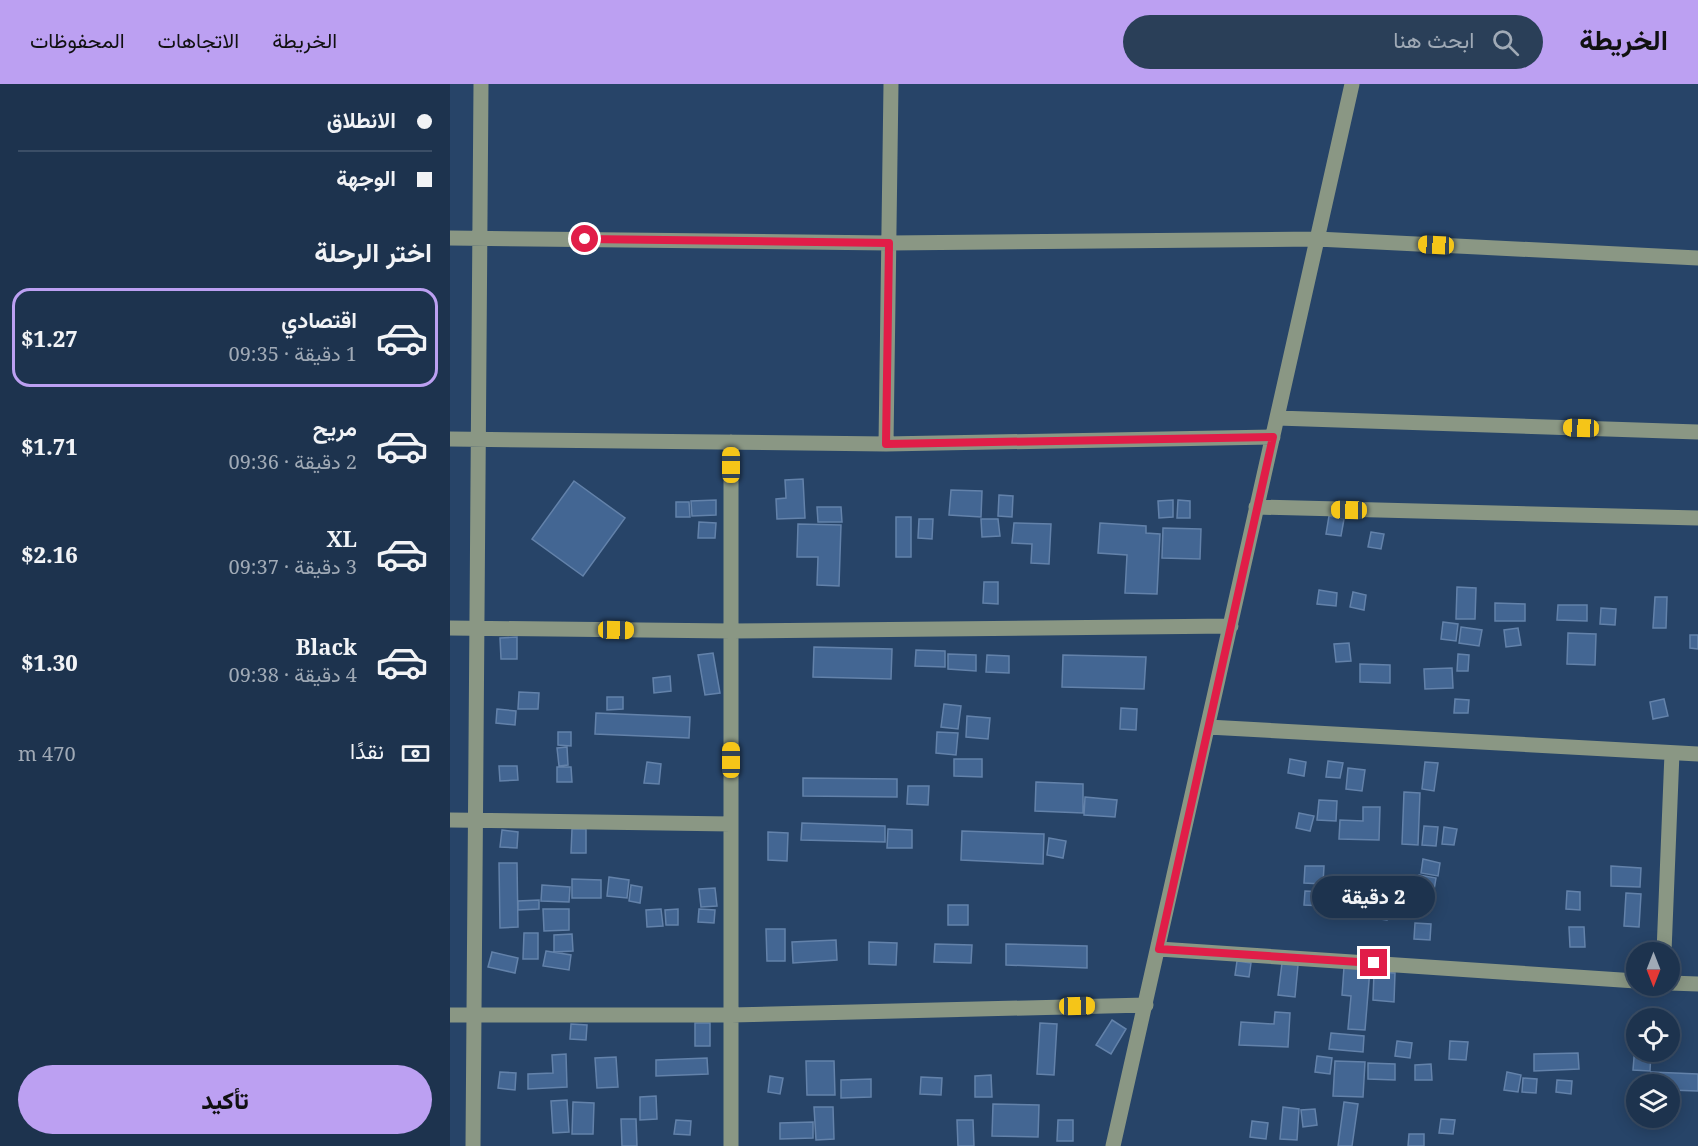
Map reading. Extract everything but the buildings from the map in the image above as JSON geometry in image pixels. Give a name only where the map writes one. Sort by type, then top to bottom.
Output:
[{"type":"street","points":[[472,1146],[481,84]]},
{"type":"street","points":[[886,444],[891,84]]},
{"type":"street","points":[[1113,1146],[1352,84]]},
{"type":"street","points":[[450,238],[889,243],[1317,239],[1698,258]]},
{"type":"street","points":[[1277,418],[1698,432]]},
{"type":"street","points":[[450,439],[886,444],[1273,437]]},
{"type":"street","points":[[731,442],[731,1146]]},
{"type":"street","points":[[1256,507],[1698,518]]},
{"type":"street","points":[[450,628],[731,631],[1231,626]]},
{"type":"street","points":[[1208,727],[1698,754]]},
{"type":"street","points":[[1664,942],[1671,753]]},
{"type":"street","points":[[450,820],[731,824]]},
{"type":"street","points":[[1159,949],[1626,980]]},
{"type":"street","points":[[1680,983],[1698,984]]},
{"type":"street","points":[[450,1015],[731,1015],[1146,1005]]},
{"type":"route","points":[[585,239],[889,243],[886,444],[1273,437],[1159,949],[1374,963]]}]
